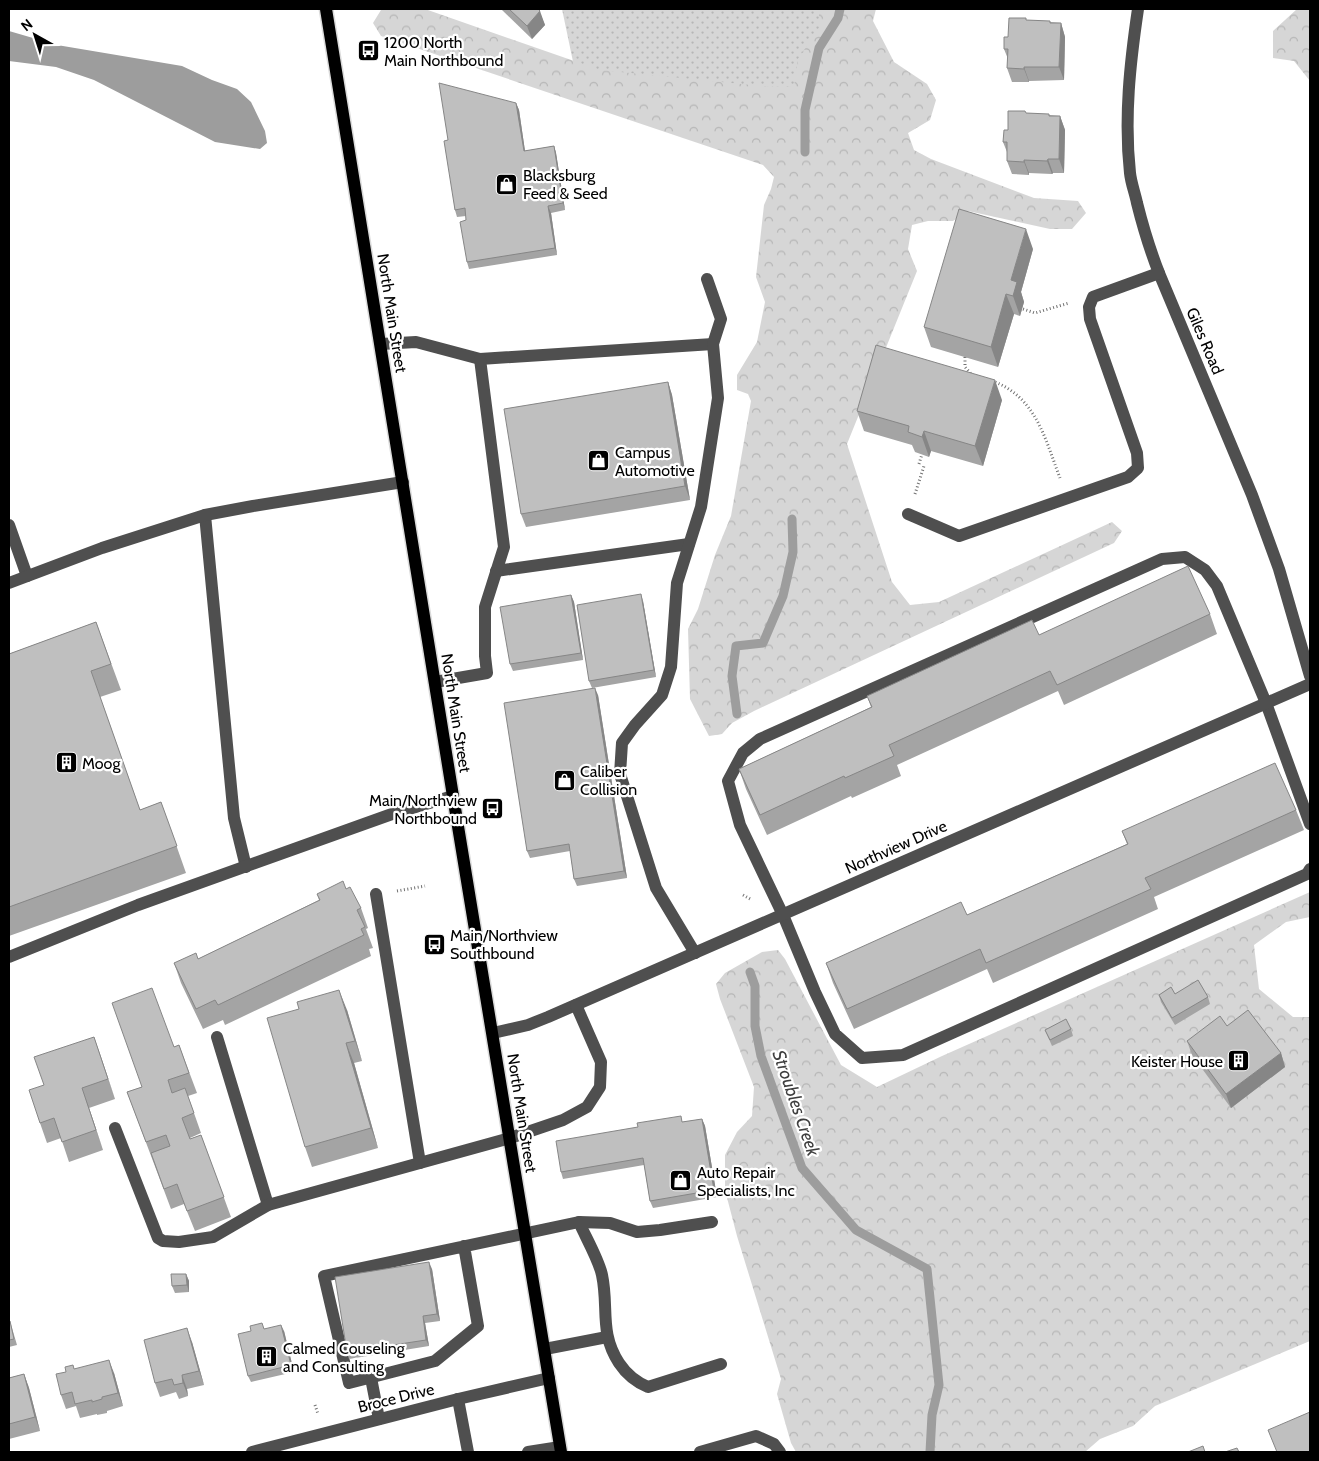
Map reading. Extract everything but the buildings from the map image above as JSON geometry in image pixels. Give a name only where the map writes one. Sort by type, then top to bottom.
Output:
[{"type":"main road","name":"North Main Street","points":[[326,9],[561,1450]]},
{"type":"street","name":"Giles Road","points":[[1138,9],[1132,51],[1128,107],[1130,175],[1147,240],[1159,273],[1252,496],[1279,569],[1310,676]]},
{"type":"street","points":[[908,514],[959,536],[1128,476],[1138,468],[1137,453],[1090,319],[1089,307],[1093,297],[1159,273]]},
{"type":"street","points":[[695,953],[656,888],[620,774],[622,743],[635,725],[662,695],[671,667],[677,583],[701,507],[718,398],[713,344],[721,319],[707,279]]},
{"type":"street","points":[[381,344],[416,342],[480,360],[713,344]]},
{"type":"street","points":[[435,682],[487,673],[485,607],[504,547],[480,360]]},
{"type":"street","points":[[9,583],[102,548],[205,515],[403,482]]},
{"type":"street","points":[[205,515],[234,818],[246,866]]},
{"type":"street","points":[[9,525],[27,576]]},
{"type":"street","points":[[496,571],[690,544]]},
{"type":"street","points":[[1310,824],[1266,703],[1217,586],[1205,570],[1185,557],[1162,559],[760,739],[743,753],[728,781],[740,825],[835,1034],[862,1058],[903,1055],[1307,874],[1310,869]]},
{"type":"street","name":"Northview Drive","points":[[493,1033],[528,1025],[576,1005],[1310,684]]},
{"type":"street","points":[[9,957],[138,905],[392,814],[453,796]]},
{"type":"street","points":[[376,894],[420,1163]]},
{"type":"street","points":[[115,1128],[158,1238],[163,1241],[180,1242],[214,1237],[268,1205],[510,1138],[563,1120],[587,1107],[600,1087],[601,1062],[576,1005]]},
{"type":"street","points":[[217,1037],[268,1205]]},
{"type":"street","points":[[579,1222],[602,1272],[606,1302],[607,1337],[612,1353],[635,1382],[648,1387],[721,1364]]},
{"type":"street","points":[[464,1246],[478,1326],[435,1361],[349,1383],[324,1276],[464,1246],[579,1222],[610,1223],[637,1232],[712,1222]]},
{"type":"street","points":[[545,1349],[607,1337]]},
{"type":"street","points":[[371,1378],[379,1420]]},
{"type":"street","name":"Broce Drive","points":[[252,1452],[458,1399],[549,1378]]},
{"type":"street","points":[[458,1399],[468,1452]]},
{"type":"street","points":[[700,1452],[756,1436],[774,1444],[780,1452]]},
{"type":"street","points":[[528,1452],[561,1450]]},
{"type":"path","points":[[1023,309],[1035,313],[1093,297]]},
{"type":"path","points":[[965,357],[965,367],[973,376],[978,377]]},
{"type":"path","points":[[990,381],[1006,386],[1022,399],[1033,414],[1051,454]]},
{"type":"path","points":[[919,464],[922,454]]},
{"type":"path","points":[[908,514],[924,466]]},
{"type":"path","points":[[376,894],[425,886]]},
{"type":"green space","points":[[425,9],[600,70],[762,86],[794,87],[798,59],[819,28],[819,9],[876,9],[873,21],[894,62],[927,84],[936,100],[930,120],[908,133],[914,150],[931,159],[1034,198],[1078,201],[1086,213],[1072,229],[1050,229],[968,211],[953,221],[928,221],[912,225],[908,249],[917,271],[847,444],[892,582],[910,605],[939,602],[1112,522],[1122,531],[1114,543],[754,711],[732,723],[722,734],[709,736],[690,699],[688,629],[698,609],[715,555],[731,516],[751,401],[748,394],[737,390],[737,375],[757,342],[765,302],[756,277],[764,205],[774,177],[763,165],[381,36],[373,23],[381,10]]},
{"type":"green space","points":[[562,9],[868,9],[832,168],[576,76]]},
{"type":"green space","points":[[1297,9],[1310,9],[1310,81],[1294,61],[1273,58],[1273,31]]},
{"type":"green space","points":[[1310,892],[1310,917],[1286,922],[1254,945],[1259,989],[1293,1017],[1310,1017],[1310,1341],[1155,1406],[1133,1426],[1100,1439],[1085,1452],[796,1452],[791,1443],[777,1394],[781,1379],[737,1236],[725,1190],[725,1155],[737,1132],[752,1116],[754,1087],[716,984],[725,973],[762,952],[778,950],[785,959],[841,1065],[877,1087],[942,1056]]},
{"type":"shaded area","points":[[9,31],[57,45],[182,66],[237,89],[251,102],[265,131],[267,143],[260,149],[215,142],[94,80],[56,67],[9,61]]},
{"type":"waterway","name":"Stroubles Creek","points":[[805,152],[805,110],[819,48],[838,18],[840,9]]},
{"type":"waterway","name":"Stroubles Creek","points":[[737,714],[732,676],[736,646],[763,643],[783,596],[793,552],[792,519]]},
{"type":"waterway","name":"Stroubles Creek","points":[[750,972],[755,986],[755,1026],[761,1056],[802,1168],[856,1230],[927,1269],[939,1385],[932,1415],[930,1452]]},
{"type":"place","name":"1200 North Main Northbound","points":[[368,51]]},
{"type":"place","name":"Blacksburg Feed & Seed","points":[[507,184]]},
{"type":"place","name":"Campus Automotive","points":[[599,461]]},
{"type":"place","name":"Moog","points":[[66,763]]},
{"type":"place","name":"Caliber Collision","points":[[564,780]]},
{"type":"place","name":"Main/Northview Northbound","points":[[493,809]]},
{"type":"place","name":"Main/Northview Southbound","points":[[434,944]]},
{"type":"place","name":"Keister House","points":[[1239,1061]]},
{"type":"place","name":"Auto Repair Specialists, Inc","points":[[681,1181]]},
{"type":"place","name":"Calmed Couseling and Consulting","points":[[267,1357]]}]
